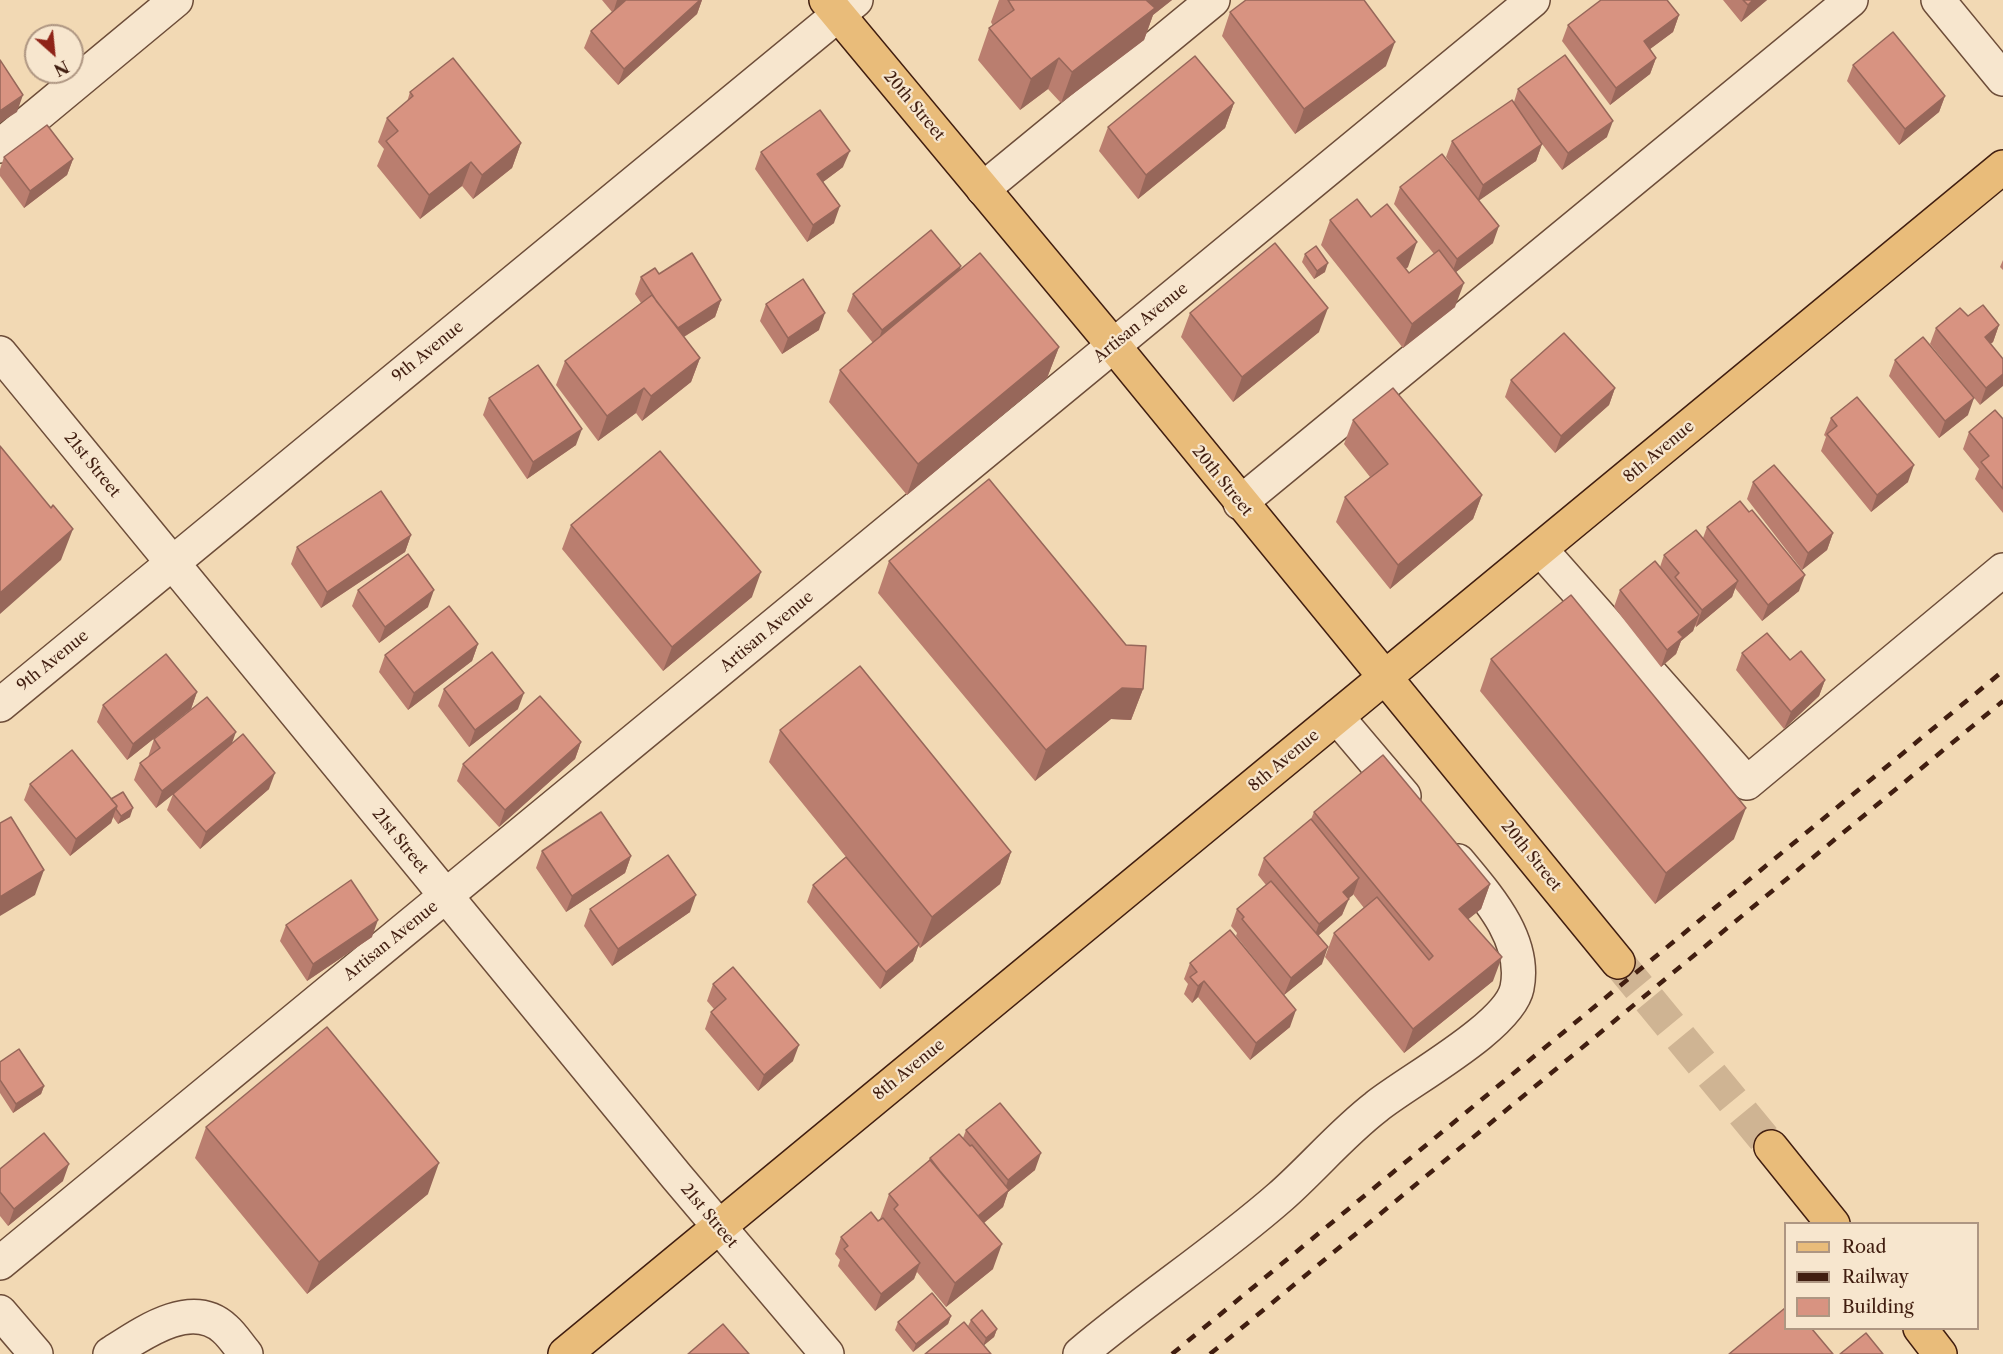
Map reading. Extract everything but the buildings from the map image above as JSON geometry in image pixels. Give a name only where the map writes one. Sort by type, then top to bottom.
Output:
[{"type":"main road","name":"20th Street","points":[[840,5],[983,189],[1618,962]]},
{"type":"main road","name":"8th Avenue","points":[[565,1354],[2003,168]]},
{"type":"main road","points":[[1770,1147],[1831,1222]]},
{"type":"main road","points":[[1921,1330],[1940,1354]]},
{"type":"street","points":[[0,146],[176,0]]},
{"type":"street","points":[[983,189],[1213,0]]},
{"type":"street","name":"Artisan Avenue","points":[[0,1263],[1533,0]]},
{"type":"street","points":[[1240,503],[1851,0]]},
{"type":"street","points":[[1938,0],[2003,79]]},
{"type":"street","name":"9th Avenue","points":[[0,705],[840,5]]},
{"type":"street","name":"21st Street","points":[[0,353],[719,1228],[826,1354]]},
{"type":"street","points":[[1541,550],[1747,783],[2003,570]]},
{"type":"street","points":[[1080,1354],[1281,1196],[1376,1107],[1449,1057],[1506,1007],[1516,991],[1519,969],[1515,946],[1481,889],[1337,717]]},
{"type":"street","points":[[0,1312],[36,1354]]},
{"type":"street","points":[[110,1354],[149,1329],[179,1318],[199,1318],[224,1327],[246,1354]]},
{"type":"tunnel","points":[[1618,962],[1771,1147]]},
{"type":"railway","points":[[1172,1354],[2003,671]]},
{"type":"railway","points":[[1210,1354],[2003,701]]}]
